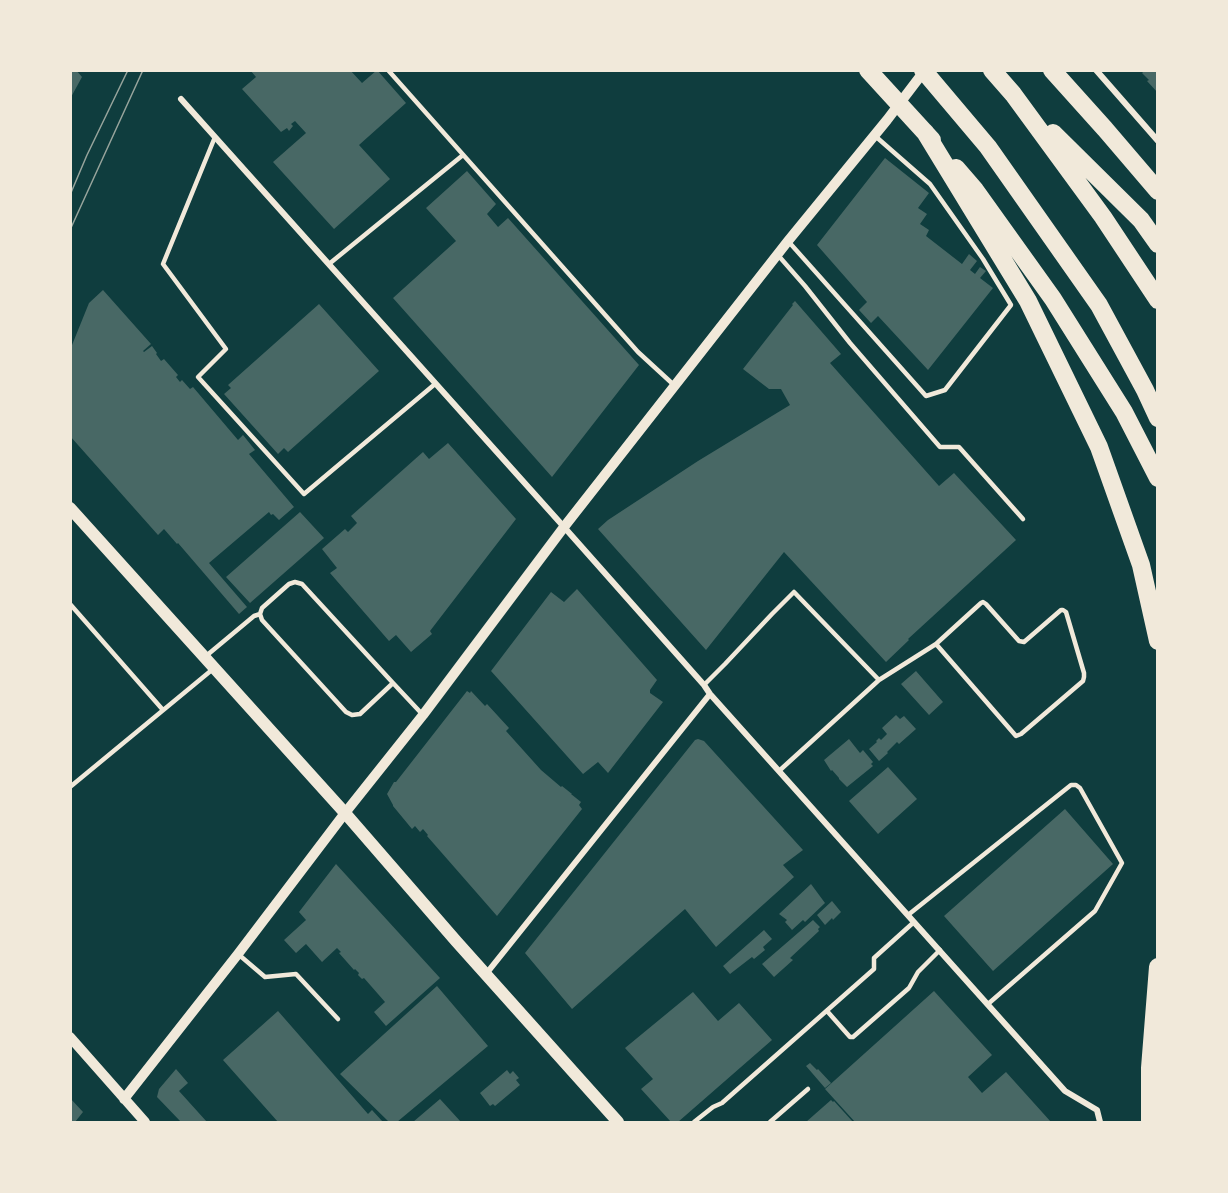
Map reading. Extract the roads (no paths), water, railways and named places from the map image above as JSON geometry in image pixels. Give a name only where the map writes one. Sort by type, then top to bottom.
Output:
[{"type":"highway","points":[[868,70],[975,190],[1053,299],[1124,412],[1158,478]]},
{"type":"highway","points":[[924,70],[988,147],[1099,305],[1158,418]]},
{"type":"highway","points":[[992,70],[1013,94],[1141,220],[1158,244]]},
{"type":"highway","points":[[1052,70],[1158,191]]},
{"type":"highway","points":[[1013,94],[1103,217],[1158,300]]},
{"type":"highway","points":[[925,132],[1028,301],[1099,447],[1141,565],[1158,642]]},
{"type":"highway","points":[[1150,1122],[1150,1068],[1158,967]]},
{"type":"main road","points":[[70,508],[215,667],[618,1122]]},
{"type":"street","points":[[124,1098],[423,715],[564,527],[777,254],[887,120],[924,70]]},
{"type":"street","points":[[1096,70],[1158,141]]},
{"type":"street","points":[[181,99],[1065,1091],[1097,1110],[1100,1122]]},
{"type":"street","points":[[486,974],[710,694]]},
{"type":"street","points":[[70,1037],[146,1122]]},
{"type":"lane","points":[[388,70],[638,352],[675,386]]},
{"type":"lane","points":[[788,241],[926,396],[945,390],[1011,305],[983,259],[930,184],[874,135]]},
{"type":"lane","points":[[215,137],[163,264],[226,349],[198,377],[304,494],[435,384]]},
{"type":"lane","points":[[329,264],[463,155]]},
{"type":"lane","points":[[777,254],[940,447],[959,447],[1023,519]]},
{"type":"lane","points":[[393,683],[360,714],[352,716],[262,620],[260,614],[262,608],[289,584],[295,582],[302,584],[423,715]]},
{"type":"lane","points":[[704,685],[794,592],[879,680]]},
{"type":"lane","points":[[779,771],[879,680],[936,644],[984,602],[1019,642],[1024,642],[1061,610],[1066,612],[1084,677],[1083,681],[1016,736],[936,644]]},
{"type":"lane","points":[[70,604],[163,710]]},
{"type":"lane","points":[[205,656],[254,616],[260,614]]},
{"type":"lane","points":[[70,787],[215,667]]},
{"type":"lane","points":[[908,915],[1071,785],[1080,788],[1122,863],[1095,910],[988,1004]]},
{"type":"lane","points":[[694,1122],[722,1103],[874,969],[874,958],[914,922]]},
{"type":"lane","points":[[827,1011],[850,1037],[853,1037],[909,988],[918,972],[939,950]]},
{"type":"lane","points":[[237,954],[265,978],[296,974],[338,1019]]},
{"type":"lane","points":[[770,1122],[808,1089]]},
{"type":"tram line","points":[[70,195],[128,70]]},
{"type":"tram line","points":[[70,230],[143,70]]}]
